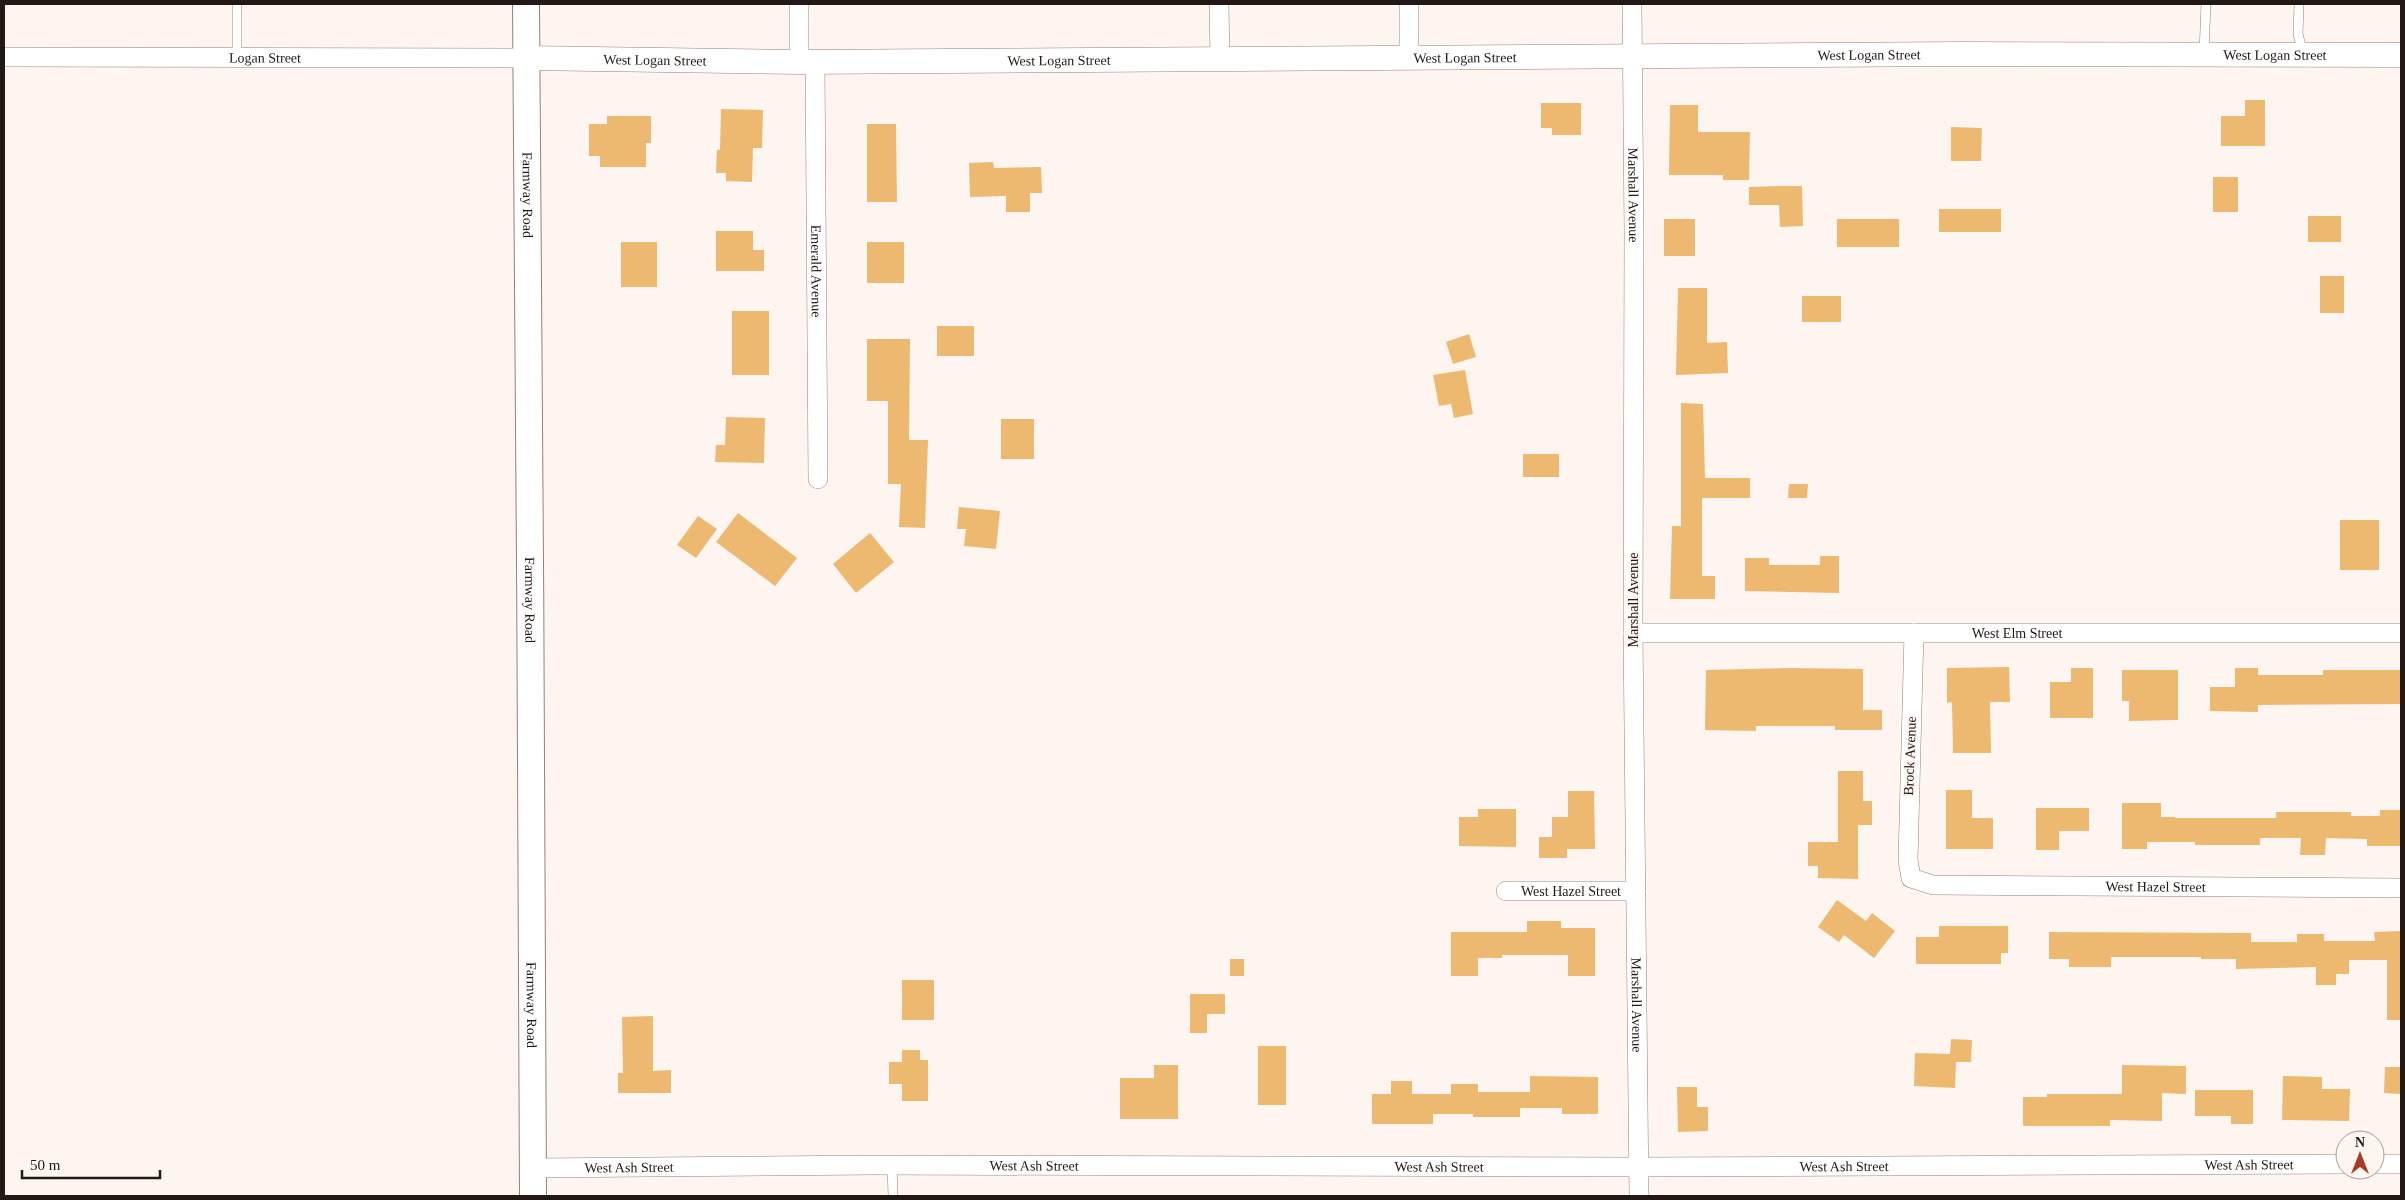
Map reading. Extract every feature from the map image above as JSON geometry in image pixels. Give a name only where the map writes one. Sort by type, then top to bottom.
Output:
[{"type":"main road","name":"Farmway Road","points":[[526,4],[530,265],[533,1196]]},
{"type":"street","name":"Emerald Avenue","points":[[799,4],[807,62],[818,479]]},
{"type":"street","points":[[1219,4],[1220,58]]},
{"type":"street","points":[[1409,4],[1409,58]]},
{"type":"street","name":"Marshall Avenue","points":[[1632,4],[1633,633],[1639,1196]]},
{"type":"street","name":"West Logan Street","points":[[527,58],[807,62],[1220,58],[1632,58],[1962,54],[2401,55]]},
{"type":"street","name":"Logan Street","points":[[4,57],[527,58]]},
{"type":"street","name":"West Elm Street","points":[[1633,633],[2401,633]]},
{"type":"street","name":"Brock Avenue","points":[[1911,878],[1908,860],[1914,633]]},
{"type":"street","name":"West Hazel Street","points":[[1911,878],[1933,885],[2401,888]]},
{"type":"street","name":"West Hazel Street","points":[[1506,891],[1636,892]]},
{"type":"street","name":"West Ash Street","points":[[533,1168],[892,1165],[1639,1167],[2335,1164]]},
{"type":"street","points":[[2385,1164],[2401,1164]]},
{"type":"lane","points":[[237,4],[237,58]]},
{"type":"lane","points":[[2204,55],[2206,4]]},
{"type":"lane","points":[[2299,4],[2298,34],[2303,55]]},
{"type":"lane","points":[[892,1165],[892,1196]]},
{"type":"building","points":[[2245,100],[2265,100],[2265,146],[2221,146],[2221,116],[2245,116]]},
{"type":"building","points":[[1541,103],[1581,103],[1581,135],[1552,135],[1552,128],[1541,128]]},
{"type":"building","points":[[1670,105],[1698,105],[1698,132],[1750,132],[1749,180],[1723,180],[1723,175],[1669,175]]},
{"type":"building","points":[[721,109],[763,110],[762,148],[753,148],[752,182],[726,181],[726,173],[716,173],[717,150],[720,150]]},
{"type":"building","points":[[607,116],[651,116],[651,143],[646,143],[646,167],[600,167],[600,156],[589,156],[589,124],[607,124]]},
{"type":"building","points":[[867,124],[896,124],[897,202],[867,202]]},
{"type":"building","points":[[1951,127],[1982,128],[1981,161],[1951,161]]},
{"type":"building","points":[[993,162],[994,168],[1041,167],[1042,193],[1030,193],[1030,212],[1006,212],[1006,196],[970,197],[969,163]]},
{"type":"building","points":[[2213,177],[2238,177],[2238,212],[2213,212]]},
{"type":"building","points":[[1802,186],[1803,226],[1780,227],[1779,205],[1749,205],[1749,187]]},
{"type":"building","points":[[1939,209],[2001,209],[2001,232],[1939,232]]},
{"type":"building","points":[[2308,216],[2341,216],[2341,242],[2308,242]]},
{"type":"building","points":[[1664,219],[1695,219],[1695,256],[1664,256]]},
{"type":"building","points":[[1837,219],[1899,219],[1899,247],[1837,247]]},
{"type":"building","points":[[716,231],[753,231],[753,250],[764,250],[764,271],[716,271]]},
{"type":"building","points":[[621,242],[657,242],[657,287],[621,287]]},
{"type":"building","points":[[867,242],[904,242],[904,283],[867,283]]},
{"type":"building","points":[[2320,276],[2344,276],[2344,313],[2320,313]]},
{"type":"building","points":[[1678,288],[1707,288],[1707,343],[1727,342],[1728,373],[1676,375]]},
{"type":"building","points":[[1802,296],[1841,296],[1841,322],[1802,322]]},
{"type":"building","points":[[732,311],[769,311],[769,375],[732,375]]},
{"type":"building","points":[[937,326],[974,326],[974,356],[937,356]]},
{"type":"building","points":[[1469,334],[1476,357],[1453,364],[1446,342]]},
{"type":"building","points":[[867,339],[910,339],[909,440],[928,440],[925,528],[899,527],[901,484],[888,484],[888,401],[867,401]]},
{"type":"building","points":[[1465,370],[1473,414],[1454,418],[1451,404],[1439,406],[1433,375]]},
{"type":"building","points":[[1681,403],[1703,404],[1705,478],[1750,478],[1750,498],[1702,498],[1702,576],[1715,576],[1715,599],[1670,599],[1672,526],[1681,526]]},
{"type":"building","points":[[726,417],[765,418],[764,463],[715,462],[716,445],[725,445]]},
{"type":"building","points":[[1001,419],[1034,419],[1034,459],[1001,459]]},
{"type":"building","points":[[1523,454],[1559,454],[1559,477],[1523,477]]},
{"type":"building","points":[[1789,484],[1808,484],[1807,498],[1788,498]]},
{"type":"building","points":[[959,507],[1000,511],[996,549],[964,546],[966,529],[957,529]]},
{"type":"building","points":[[738,513],[797,558],[775,586],[716,542]]},
{"type":"building","points":[[698,516],[717,529],[696,558],[677,545]]},
{"type":"building","points":[[2340,520],[2379,520],[2379,570],[2340,570]]},
{"type":"building","points":[[870,533],[894,562],[856,593],[833,564]]},
{"type":"building","points":[[1820,556],[1839,556],[1839,593],[1745,591],[1745,558],[1769,558],[1769,565],[1820,565]]},
{"type":"building","points":[[2009,667],[2010,702],[1990,702],[1991,753],[1953,753],[1952,702],[1947,703],[1947,668]]},
{"type":"building","points":[[2071,668],[2093,668],[2093,718],[2050,718],[2050,682],[2071,682]]},
{"type":"building","points":[[2235,668],[2258,668],[2258,675],[2323,675],[2323,670],[2401,670],[2401,704],[2258,705],[2258,712],[2210,711],[2210,687],[2235,687]]},
{"type":"building","points":[[1863,669],[1863,710],[1882,710],[1882,730],[1835,730],[1835,726],[1756,726],[1756,731],[1705,730],[1706,670]]},
{"type":"building","points":[[2122,670],[2178,670],[2178,720],[2129,721],[2129,701],[2122,701]]},
{"type":"building","points":[[1838,771],[1863,771],[1863,801],[1872,801],[1872,825],[1858,825],[1858,879],[1818,878],[1818,866],[1808,866],[1808,842],[1838,842]]},
{"type":"building","points":[[1946,790],[1972,790],[1972,818],[1993,818],[1993,849],[1946,849]]},
{"type":"building","points":[[1568,791],[1594,791],[1595,849],[1567,849],[1567,858],[1539,858],[1539,837],[1552,837],[1552,817],[1568,817]]},
{"type":"building","points":[[2122,803],[2161,803],[2161,817],[2175,818],[2276,818],[2276,812],[2351,812],[2351,816],[2380,816],[2380,810],[2401,810],[2401,846],[2367,846],[2367,839],[2326,838],[2325,855],[2300,855],[2301,838],[2260,838],[2260,845],[2195,845],[2195,842],[2147,842],[2147,849],[2122,849]]},
{"type":"building","points":[[2036,808],[2089,808],[2089,831],[2059,831],[2059,850],[2036,850]]},
{"type":"building","points":[[1478,809],[1516,809],[1516,847],[1459,846],[1459,817],[1478,817]]},
{"type":"building","points":[[1837,900],[1866,921],[1872,913],[1895,931],[1874,958],[1844,935],[1839,942],[1818,927]]},
{"type":"building","points":[[1527,921],[1561,921],[1561,928],[1595,928],[1595,976],[1568,976],[1568,955],[1502,955],[1502,958],[1478,958],[1478,976],[1451,976],[1451,932],[1527,932]]},
{"type":"building","points":[[1939,926],[2008,926],[2008,953],[2001,953],[2001,964],[1916,964],[1916,937],[1939,937]]},
{"type":"building","points":[[2401,931],[2401,1020],[2387,1020],[2387,960],[2349,960],[2349,974],[2336,974],[2336,985],[2316,985],[2316,967],[2236,969],[2236,959],[2111,957],[2111,967],[2069,967],[2069,959],[2049,959],[2049,932],[2251,933],[2251,942],[2297,942],[2297,934],[2324,934],[2324,941],[2375,941],[2374,932]]},
{"type":"building","points":[[1230,959],[1244,959],[1244,976],[1230,976]]},
{"type":"building","points":[[902,980],[934,980],[934,1020],[902,1020]]},
{"type":"building","points":[[1190,994],[1225,994],[1225,1014],[1207,1014],[1207,1033],[1190,1033]]},
{"type":"building","points":[[653,1016],[653,1071],[671,1070],[671,1093],[618,1093],[618,1073],[623,1073],[622,1017]]},
{"type":"building","points":[[1951,1039],[1972,1040],[1971,1062],[1956,1062],[1955,1088],[1914,1086],[1915,1053],[1950,1054]]},
{"type":"building","points":[[1258,1046],[1286,1046],[1286,1105],[1258,1105]]},
{"type":"building","points":[[902,1050],[920,1050],[920,1060],[928,1060],[928,1101],[902,1101],[902,1084],[889,1084],[889,1062],[902,1062]]},
{"type":"building","points":[[1154,1065],[1178,1065],[1178,1119],[1120,1119],[1120,1078],[1154,1078]]},
{"type":"building","points":[[2122,1065],[2186,1066],[2186,1094],[2162,1093],[2162,1121],[2110,1120],[2110,1126],[2023,1126],[2023,1097],[2047,1097],[2047,1094],[2122,1094]]},
{"type":"building","points":[[2385,1067],[2401,1067],[2401,1094],[2384,1093]]},
{"type":"building","points":[[1530,1076],[1598,1077],[1598,1114],[1562,1114],[1562,1108],[1520,1108],[1520,1117],[1473,1117],[1473,1114],[1433,1114],[1433,1124],[1372,1124],[1372,1094],[1391,1094],[1391,1081],[1412,1081],[1412,1094],[1451,1094],[1451,1084],[1478,1084],[1478,1092],[1530,1092]]},
{"type":"building","points":[[2283,1076],[2322,1077],[2322,1089],[2350,1089],[2349,1121],[2282,1120]]},
{"type":"building","points":[[1677,1087],[1697,1087],[1697,1107],[1708,1107],[1708,1131],[1678,1132]]},
{"type":"building","points":[[2195,1090],[2253,1090],[2253,1124],[2231,1124],[2231,1116],[2195,1116]]}]
